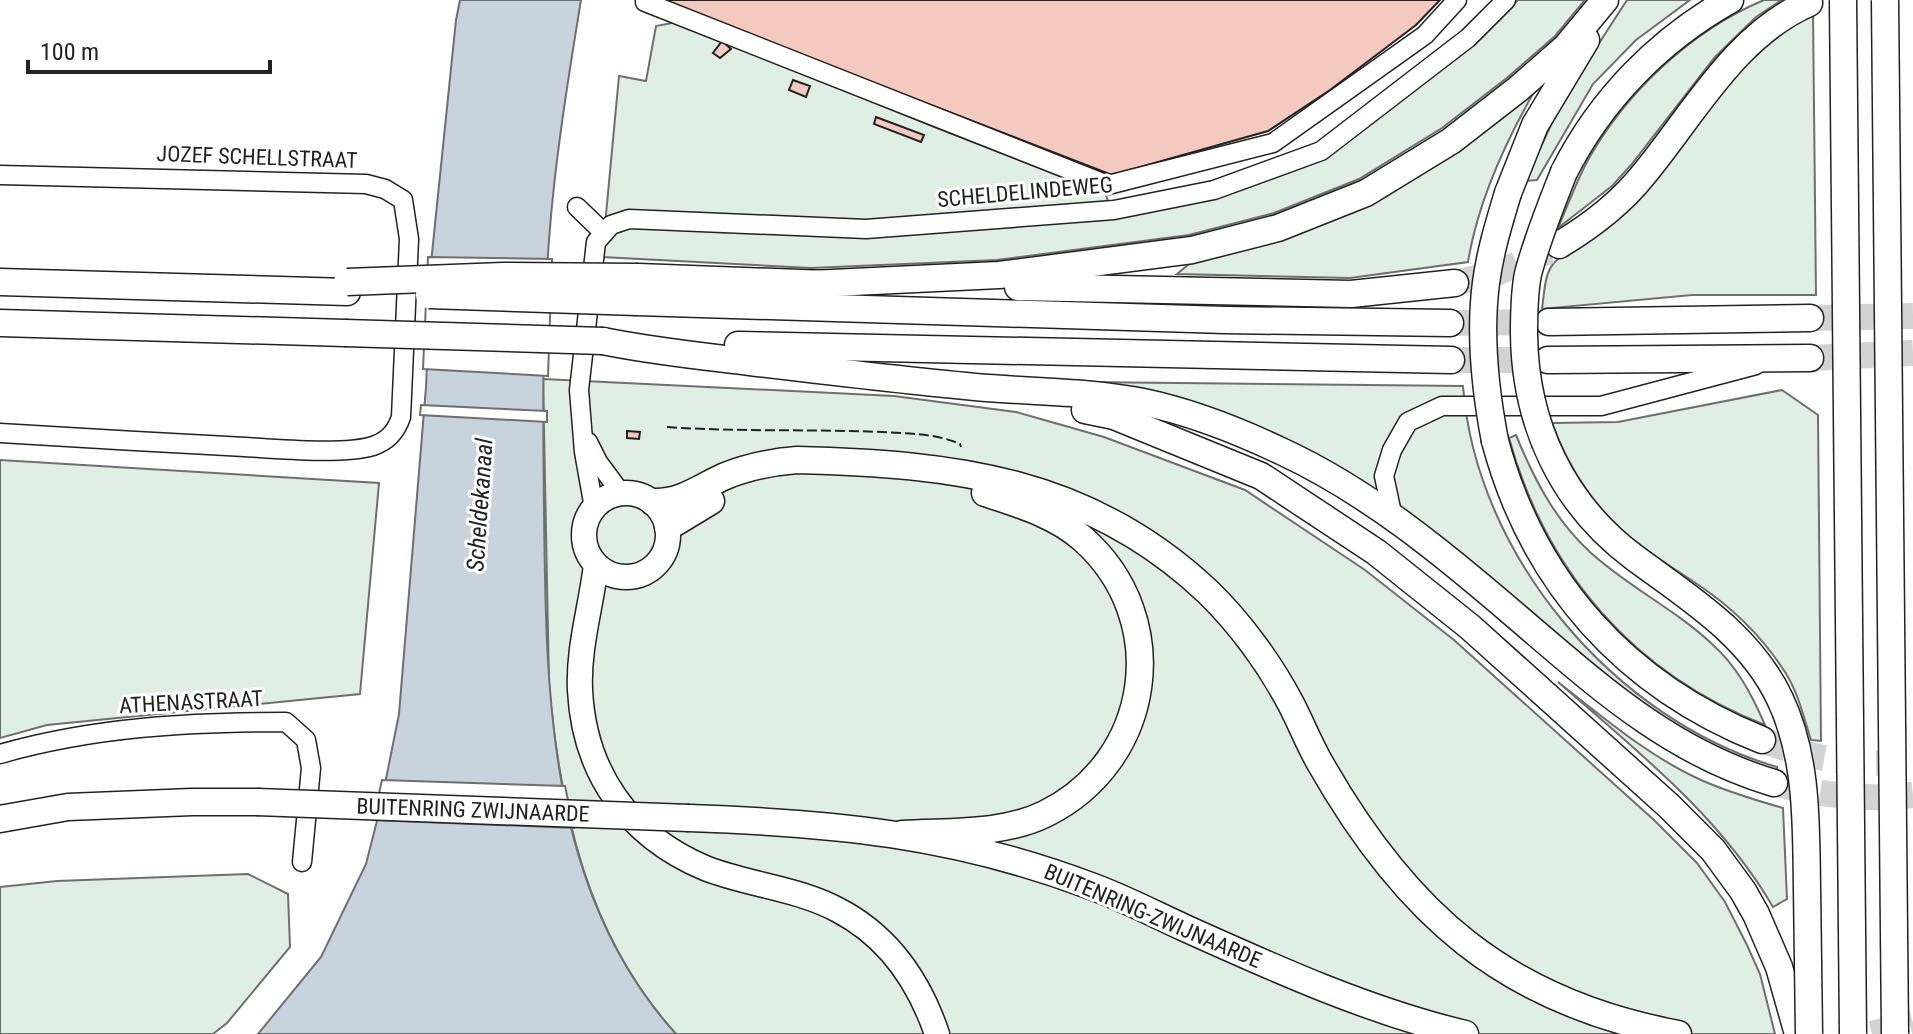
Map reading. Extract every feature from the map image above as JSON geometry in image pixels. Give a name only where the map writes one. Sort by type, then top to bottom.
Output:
[{"type":"highway","points":[[638,290],[999,275],[1192,250],[1278,228],[1366,193],[1451,141],[1566,47],[1605,0]]},
{"type":"highway","points":[[1612,0],[1535,125],[1508,193],[1486,283],[1483,332],[1485,382],[1495,441],[1514,501],[1529,534],[1554,576],[1591,624],[1644,673],[1674,694],[1762,740]]},
{"type":"highway","points":[[1730,0],[1670,40],[1634,73],[1603,110],[1564,172],[1543,223],[1532,263],[1524,315],[1527,380],[1539,430],[1561,479],[1594,522],[1613,541],[1721,622],[1766,673],[1781,701],[1793,734],[1806,803],[1809,1034]]},
{"type":"highway","points":[[1843,0],[1853,1034]]},
{"type":"highway","points":[[1885,0],[1895,1034]]},
{"type":"highway","points":[[1559,245],[1623,197],[1644,175],[1727,68],[1766,30],[1809,3]]},
{"type":"highway","points":[[0,282],[244,289],[638,290],[1209,320],[1450,323]]},
{"type":"highway","points":[[811,284],[1351,294],[1455,283]]},
{"type":"highway","points":[[1549,322],[1810,318]]},
{"type":"highway","points":[[0,323],[593,342],[972,386],[1144,402],[1227,427],[1286,453],[1338,482],[1393,518],[1465,574],[1635,715],[1710,760],[1774,783]]},
{"type":"highway","points":[[635,345],[1451,360]]},
{"type":"highway","points":[[1548,360],[1810,358]]},
{"type":"highway","points":[[972,386],[1114,416],[1261,476],[1376,552],[1470,627],[1669,806],[1713,850],[1743,891],[1779,967],[1798,1034]]},
{"type":"highway","points":[[653,502],[682,499],[746,469],[797,460],[955,471],[1050,493],[1090,511],[1132,534],[1168,559],[1208,592],[1239,626],[1289,700],[1318,759],[1377,854],[1441,924],[1490,961],[1553,997],[1638,1027],[1678,1034]]},
{"type":"highway","points":[[668,527],[697,508],[764,480],[823,476],[912,482],[978,491],[1016,503],[1054,519],[1082,538],[1104,561],[1123,591],[1134,620],[1140,651],[1140,684],[1122,742],[1102,770],[1075,796],[1045,814],[1022,823],[993,829],[902,834]]},
{"type":"highway","name":"BUITENRING ZWIJNAARDE","points":[[0,819],[68,807],[257,802],[689,818]]},
{"type":"highway","name":"BUITENRING-ZWIJNAARDE","points":[[689,818],[824,824],[902,834],[989,854],[1090,886],[1258,961],[1360,1002],[1465,1034]]},
{"type":"main road","points":[[621,493],[653,502],[668,527],[664,553],[657,565],[646,573],[620,577],[596,565],[584,537],[594,508],[621,493]]},
{"type":"main road","points":[[596,565],[581,644],[580,691],[585,733],[600,773],[619,806],[640,829],[665,847],[705,867],[837,909],[878,937],[907,970],[928,1008],[937,1034]]},
{"type":"main road","points":[[588,615],[620,577]]},
{"type":"street","points":[[645,0],[1108,185],[1273,143],[1425,35],[1457,0]]},
{"type":"street","name":"SCHELDELINDEWEG","points":[[604,233],[611,225],[629,219],[866,229],[1114,210],[1214,190],[1321,151],[1468,38],[1506,0]]},
{"type":"street","name":"JOZEF SCHELLSTRAAT","points":[[0,175],[366,184],[385,189],[403,200],[409,239],[401,417],[388,440],[353,450],[274,449],[0,433]]},
{"type":"street","points":[[577,207],[604,233],[596,242],[593,342],[579,390],[594,508]]},
{"type":"street","points":[[1393,518],[1384,476],[1392,450],[1408,422],[1442,406],[1601,406],[1778,359]]},
{"type":"street","points":[[582,432],[598,462],[621,493]]},
{"type":"street","name":"ATHENASTRAAT","points":[[0,754],[104,731],[198,722],[286,722],[306,740],[311,768],[302,862]]},
{"type":"green space","points":[[1518,0],[1585,0],[1555,36],[1442,128],[1359,179],[1274,213],[1189,235],[997,260],[811,268],[602,257],[619,76],[646,81],[656,26],[677,22],[1105,193],[1115,218],[1325,158],[1474,44]]},
{"type":"green space","points":[[1627,0],[1690,0],[1636,40],[1593,84],[1537,180],[1525,181],[1563,99]]},
{"type":"green space","points":[[1764,0],[1782,0],[1756,17],[1715,57],[1612,186],[1558,228],[1588,160],[1641,87],[1711,28]]},
{"type":"green space","points":[[1813,12],[1816,295],[1692,295],[1542,309],[1547,276],[1554,263],[1581,243],[1734,74],[1773,37]]},
{"type":"green space","points":[[1538,85],[1515,127],[1486,193],[1468,262],[1350,278],[1177,274],[1194,260],[1282,237]]},
{"type":"green space","points":[[543,379],[894,396],[1016,412],[1104,437],[1245,490],[1365,570],[1454,640],[1654,820],[1697,863],[1725,902],[1747,945],[1760,974],[1775,1034],[676,1034],[646,996],[600,914],[571,825],[561,779],[549,684]]},
{"type":"green space","points":[[1084,382],[1463,386],[1474,449],[1495,510],[1525,569],[1564,622],[1609,670],[1661,711],[1717,744],[1777,767],[1777,771],[1715,749],[1643,705],[1400,508]]},
{"type":"green space","points":[[1782,390],[1818,415],[1821,741],[1811,740],[1794,688],[1767,647],[1725,604],[1624,533],[1598,505],[1576,474],[1552,423],[1618,422]]},
{"type":"green space","points":[[1516,435],[1547,498],[1578,540],[1605,565],[1698,631],[1721,653],[1743,682],[1765,725],[1718,704],[1675,677],[1636,647],[1602,613],[1572,574],[1546,532],[1525,487],[1509,438]]},
{"type":"green space","points":[[0,460],[379,483],[360,694],[47,725],[0,738]]},
{"type":"green space","points":[[1558,682],[1663,760],[1721,788],[1783,808],[1787,899],[1773,907],[1752,874],[1702,814],[1646,759]]},
{"type":"green space","points":[[248,874],[288,894],[290,947],[227,1023],[213,1034],[0,1034],[0,887],[57,881]]},
{"type":"water","name":"Scheldekanaal","points":[[460,0],[581,0],[555,180],[545,307],[545,576],[552,716],[562,785],[578,852],[601,917],[633,978],[676,1034],[258,1034],[321,957],[366,864],[399,714],[426,387],[431,263]]},
{"type":"pier","points":[[428,257],[552,259],[548,376],[423,369]]},
{"type":"pier","points":[[421,405],[547,411],[547,422],[420,415]]},
{"type":"pier","points":[[382,780],[565,786],[574,828],[373,820]]},
{"type":"building","points":[[660,0],[1440,0],[1416,25],[1330,90],[1268,131],[1112,175]]},
{"type":"building","points":[[722,41],[731,49],[720,58],[713,53]]},
{"type":"building","points":[[793,80],[810,86],[806,97],[789,90]]},
{"type":"building","points":[[876,117],[924,135],[921,142],[874,124]]},
{"type":"building","points":[[627,431],[640,432],[639,439],[627,438]]},
{"type":"tunnel","points":[[1455,283],[1494,274],[1549,251]]},
{"type":"tunnel","points":[[1810,318],[1913,316]]},
{"type":"tunnel","points":[[1450,323],[1545,322]]},
{"type":"tunnel","points":[[1810,358],[1913,353]]},
{"type":"tunnel","points":[[1451,360],[1547,360]]},
{"type":"tunnel","points":[[1762,740],[1836,760],[1875,763],[1913,760]]},
{"type":"tunnel","points":[[1782,785],[1847,796],[1913,795]]},
{"type":"tunnel","points":[[1872,1034],[1913,1023]]},
{"type":"fence","points":[[667,427],[912,434],[941,438],[961,447]]}]
